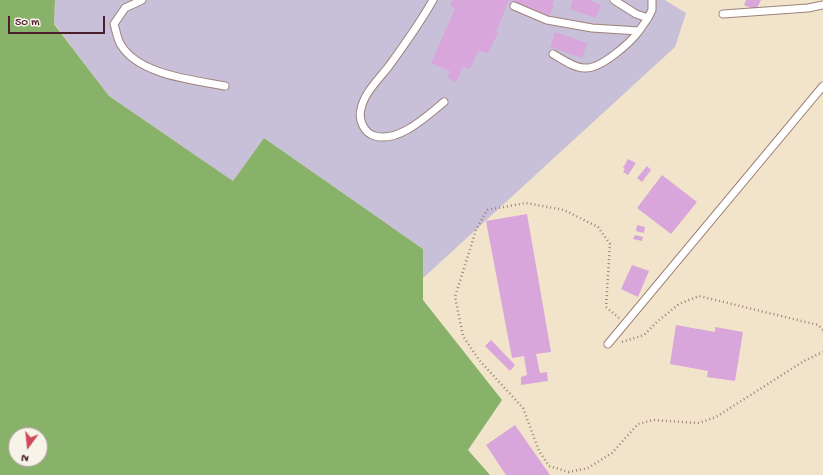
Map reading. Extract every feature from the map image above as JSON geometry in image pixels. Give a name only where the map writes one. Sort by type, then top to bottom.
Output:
[{"type":"lane","points":[[142,0],[124,8],[114,24],[121,45],[135,60],[164,74],[226,86]]},
{"type":"lane","points":[[433,0],[419,24],[367,95],[361,109],[360,120],[366,130],[375,136],[389,137],[414,126],[444,102]]},
{"type":"lane","points":[[614,0],[636,14],[648,18]]},
{"type":"lane","points":[[553,54],[584,68],[596,67],[632,40],[652,10],[652,0]]},
{"type":"lane","points":[[723,14],[808,8],[823,5]]},
{"type":"lane","points":[[514,6],[547,20],[592,28],[639,31]]},
{"type":"lane","points":[[608,344],[823,86]]},
{"type":"path","points":[[625,323],[606,307],[610,244],[598,227],[564,210],[526,203],[487,210],[476,230],[455,297],[463,336],[480,360],[523,408],[539,451],[549,466],[569,472],[588,468],[612,452],[638,424],[653,420],[699,423],[716,417],[804,362],[823,352]]},
{"type":"path","points":[[608,344],[628,341],[644,335],[679,304],[699,296],[818,325],[823,330]]},
{"type":"shaded area","points":[[55,0],[665,0],[686,13],[675,47],[422,279],[423,249],[264,138],[233,181],[109,96],[54,23]]},
{"type":"green space","points":[[0,0],[55,0],[54,24],[109,96],[233,181],[264,138],[423,249],[423,300],[502,400],[468,450],[490,475],[0,475]]},
{"type":"building","points":[[453,0],[509,0],[496,32],[498,33],[488,53],[478,51],[470,69],[463,66],[456,82],[448,78],[450,71],[431,63],[455,9],[450,6]]},
{"type":"building","points":[[509,0],[554,0],[552,4],[554,6],[549,16]]},
{"type":"building","points":[[573,0],[589,0],[601,5],[596,18],[570,9]]},
{"type":"building","points":[[746,0],[761,0],[756,10],[744,5]]},
{"type":"building","points":[[555,32],[587,43],[582,58],[550,47]]},
{"type":"building","points":[[628,159],[636,163],[628,175],[623,172],[625,169],[623,168]]},
{"type":"building","points":[[647,166],[651,170],[642,182],[637,178]]},
{"type":"building","points":[[662,175],[697,202],[671,234],[637,208]]},
{"type":"building","points":[[527,214],[551,352],[536,354],[540,373],[547,372],[548,381],[521,385],[521,377],[527,375],[524,356],[512,358],[486,221]]},
{"type":"building","points":[[637,225],[645,227],[644,233],[636,231]]},
{"type":"building","points":[[635,235],[643,237],[642,241],[633,239]]},
{"type":"building","points":[[632,265],[649,271],[638,297],[621,289]]},
{"type":"building","points":[[676,325],[715,332],[715,327],[743,332],[735,381],[707,377],[708,371],[670,364]]},
{"type":"building","points":[[491,340],[515,365],[510,371],[485,346]]},
{"type":"building","points":[[515,425],[550,475],[506,475],[486,445]]}]
